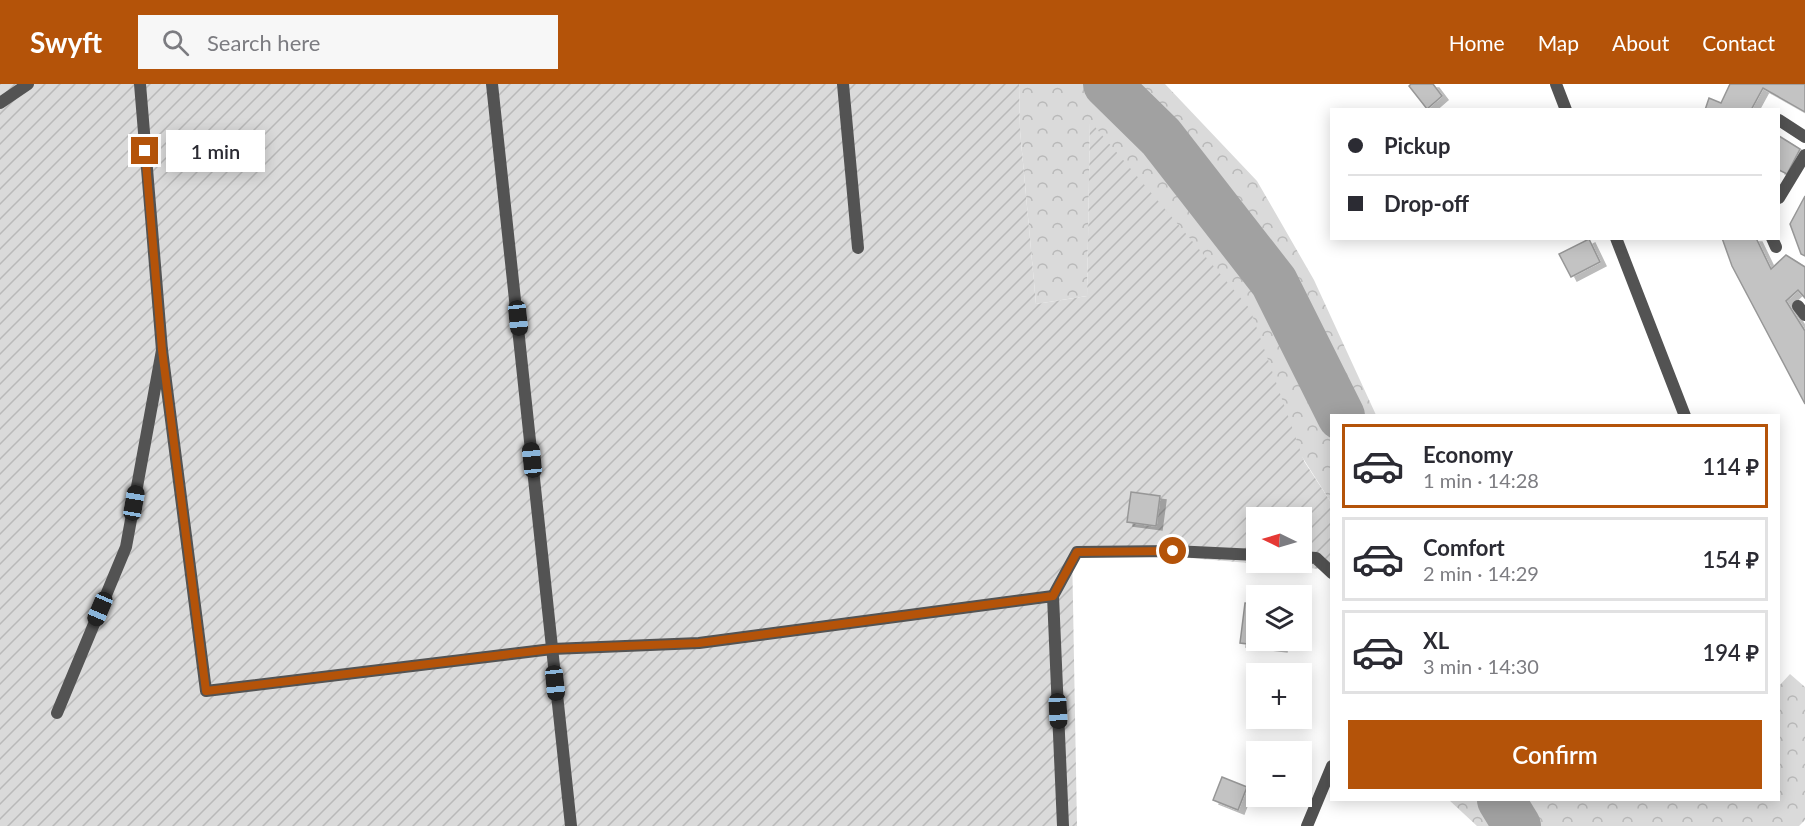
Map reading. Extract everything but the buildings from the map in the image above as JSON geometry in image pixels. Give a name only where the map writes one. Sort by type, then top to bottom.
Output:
[{"type":"street","points":[[0,103],[28,84]]},
{"type":"street","points":[[140,84],[162,350],[206,691],[552,649],[699,643],[1053,596]]},
{"type":"street","points":[[492,84],[571,826]]},
{"type":"street","points":[[843,84],[858,248]]},
{"type":"street","points":[[1556,84],[1565,108]]},
{"type":"street","points":[[1780,121],[1805,137]]},
{"type":"street","points":[[1780,196],[1805,155]]},
{"type":"street","points":[[1617,240],[1684,414]]},
{"type":"street","points":[[57,713],[126,547],[162,350]]},
{"type":"street","points":[[1063,826],[1053,596],[1077,552],[1173,551],[1246,554]]},
{"type":"street","points":[[1312,558],[1316,558],[1330,571]]},
{"type":"street","points":[[1307,826],[1330,771]]},
{"type":"green space","points":[[0,84],[1019,84],[1020,130],[1036,304],[1087,296],[1090,121],[1250,309],[1304,461],[1330,501],[1330,570],[1312,568],[1312,507],[1246,507],[1246,563],[1072,548],[1077,826],[0,826]]},
{"type":"green space","points":[[1019,84],[1165,84],[1257,181],[1314,280],[1376,414],[1330,414],[1330,501],[1090,122],[1087,296],[1036,304],[1020,130]]},
{"type":"green space","points":[[1790,674],[1805,687],[1805,820],[1799,826],[1477,826],[1450,801],[1780,801],[1780,685]]},
{"type":"waterway","points":[[1107,84],[1161,137],[1274,282],[1340,414]]},
{"type":"waterway","points":[[1502,801],[1517,826]]},
{"type":"route","points":[[145,151],[162,350],[206,691],[552,649],[699,643],[1053,596],[1077,552],[1173,551]]}]
